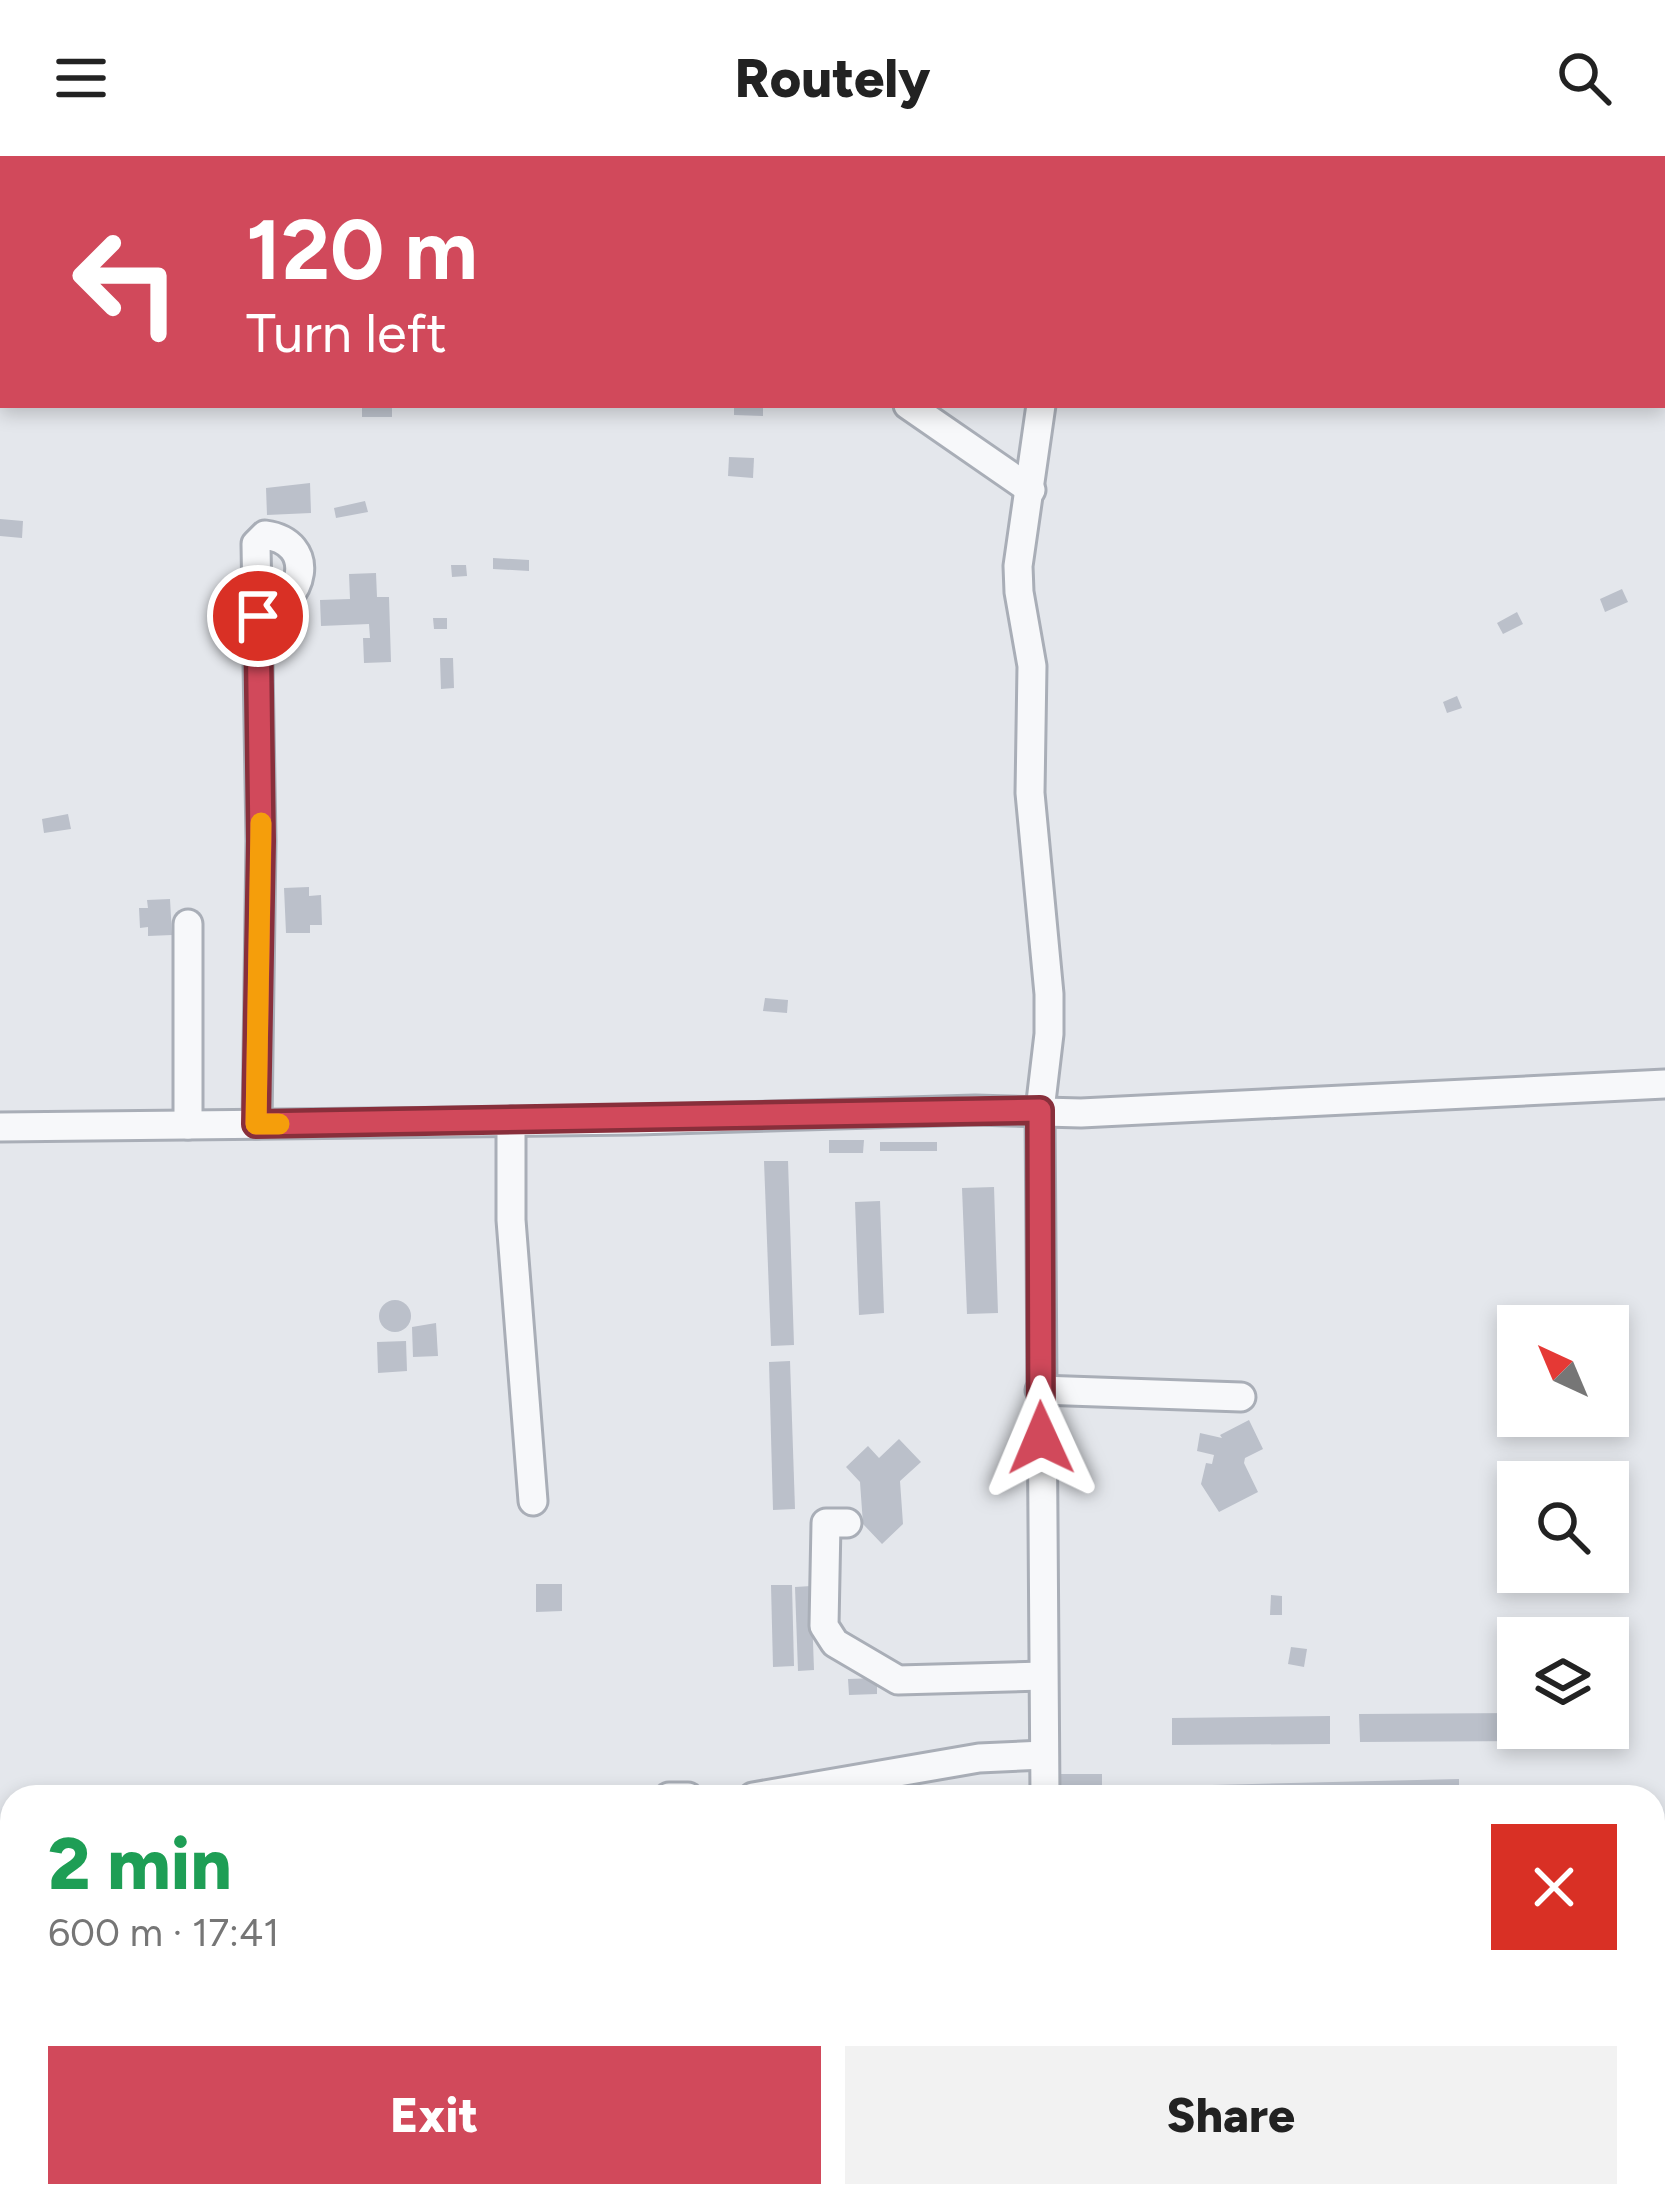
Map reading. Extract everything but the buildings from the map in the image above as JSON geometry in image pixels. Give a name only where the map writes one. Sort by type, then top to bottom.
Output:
[{"type":"street","points":[[912,408],[1031,490]]},
{"type":"street","points":[[1041,408],[1018,566],[1032,666],[1030,793],[1049,994],[1040,1110],[1045,1785]]},
{"type":"street","points":[[256,1124],[261,841],[258,616]]},
{"type":"street","points":[[188,924],[188,1125]]},
{"type":"street","points":[[0,1127],[1081,1113],[1665,1084]]},
{"type":"street","points":[[511,1121],[512,1244],[533,1501]]},
{"type":"street","points":[[1040,1390],[1241,1397]]},
{"type":"street","points":[[847,1522],[826,1523],[824,1626],[835,1643],[898,1680],[1043,1676]]},
{"type":"street","points":[[805,1785],[980,1758],[1044,1755]]},
{"type":"slow traffic","points":[[261,823],[256,1124],[279,1124]]},
{"type":"route","points":[[258,616],[261,841],[256,1124],[1040,1110],[1041,1438]]}]
